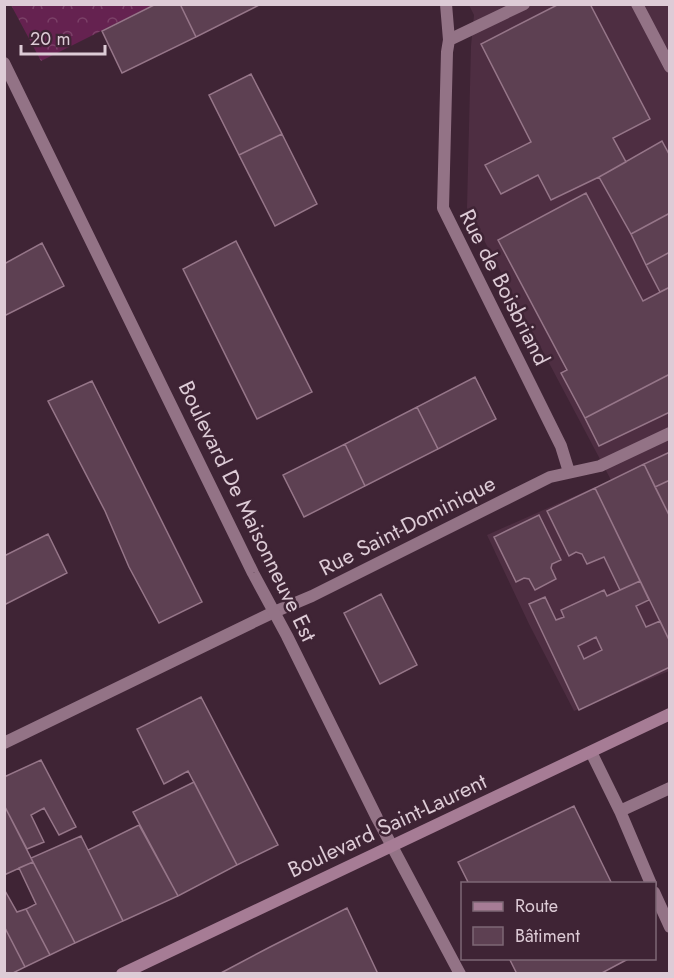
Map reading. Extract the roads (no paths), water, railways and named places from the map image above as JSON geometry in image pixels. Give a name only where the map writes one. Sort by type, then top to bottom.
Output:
[{"type":"main road","name":"Boulevard Saint-Laurent","points":[[122,974],[669,714]]},
{"type":"street","name":"Rue de Boisbriand","points":[[446,4],[449,40],[442,208],[561,446],[569,472]]},
{"type":"street","points":[[449,40],[524,4]]},
{"type":"street","points":[[637,4],[669,67]]},
{"type":"street","name":"Boulevard De Maisonneuve Est","points":[[4,63],[377,818],[460,974]]},
{"type":"street","name":"Rue Saint-Dominique","points":[[4,743],[274,612],[312,596],[550,477],[600,466],[669,433]]},
{"type":"street","points":[[591,752],[650,882]]},
{"type":"street","points":[[620,812],[669,788]]},
{"type":"street","points":[[656,897],[669,927]]}]
